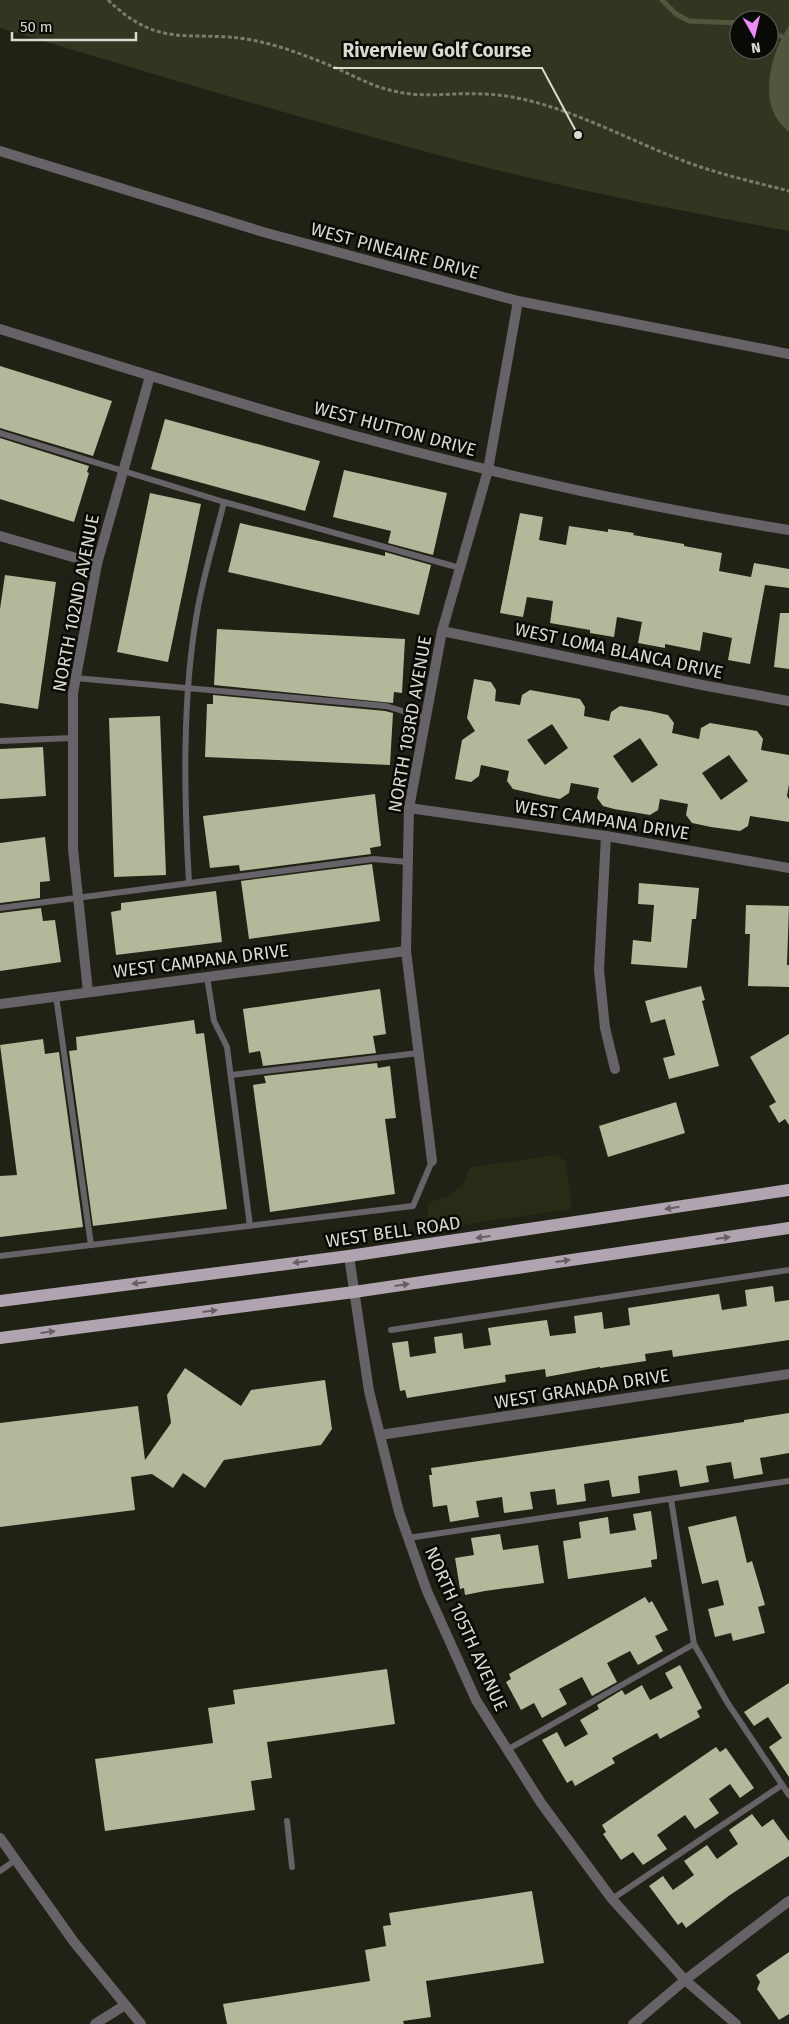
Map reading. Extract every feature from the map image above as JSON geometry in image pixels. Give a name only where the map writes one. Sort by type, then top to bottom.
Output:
[{"type":"main road","name":"WEST BELL ROAD","points":[[0,1301],[349,1256],[789,1190]]},
{"type":"main road","points":[[0,1338],[354,1292],[789,1228]]},
{"type":"street","name":"WEST PINEAIRE DRIVE","points":[[0,151],[263,232],[518,301],[789,354]]},
{"type":"street","name":"NORTH 103RD AVENUE","points":[[432,1161],[406,951],[409,808],[442,631],[488,470],[518,301]]},
{"type":"street","name":"WEST HUTTON DRIVE","points":[[0,329],[306,422],[488,470],[718,518],[789,530]]},
{"type":"street","name":"NORTH 102ND AVENUE","points":[[88,992],[73,849],[75,678],[97,564],[150,376]]},
{"type":"street","points":[[0,536],[97,564]]},
{"type":"street","name":"WEST LOMA BLANCA DRIVE","points":[[442,631],[706,686],[789,701]]},
{"type":"street","name":"WEST CAMPANA DRIVE","points":[[409,808],[606,836],[789,868]]},
{"type":"street","points":[[606,836],[599,970],[605,1028],[615,1069]]},
{"type":"street","name":"WEST CAMPANA DRIVE","points":[[0,1004],[406,951]]},
{"type":"street","name":"NORTH 105TH AVENUE","points":[[349,1256],[369,1391],[399,1512],[427,1591],[476,1700],[541,1804],[612,1899],[685,1980],[736,2024]]},
{"type":"street","name":"WEST GRANADA DRIVE","points":[[380,1435],[789,1374]]},
{"type":"street","points":[[2,1845],[74,1942],[141,2024]]},
{"type":"street","points":[[633,2024],[685,1980],[789,1901]]},
{"type":"street","points":[[95,2024],[125,2004]]},
{"type":"lane","points":[[0,433],[224,502],[460,568]]},
{"type":"lane","points":[[189,883],[184,812],[188,689],[197,613],[224,502]]},
{"type":"lane","points":[[75,678],[386,706],[426,718]]},
{"type":"lane","points":[[0,741],[73,738]]},
{"type":"lane","points":[[0,908],[373,859],[408,862]]},
{"type":"lane","points":[[207,977],[214,1021],[227,1047],[250,1226]]},
{"type":"lane","points":[[56,996],[91,1245]]},
{"type":"lane","points":[[231,1075],[419,1053]]},
{"type":"lane","points":[[0,1256],[413,1206],[432,1161]]},
{"type":"lane","points":[[391,1330],[789,1270]]},
{"type":"lane","points":[[408,1538],[789,1481]]},
{"type":"lane","points":[[670,1499],[694,1644],[727,1702],[789,1795]]},
{"type":"lane","points":[[507,1750],[694,1644]]},
{"type":"lane","points":[[612,1899],[782,1785]]},
{"type":"lane","points":[[287,1821],[292,1867]]},
{"type":"lane","points":[[0,1871],[14,1860]]},
{"type":"path","points":[[108,0],[140,25],[161,33],[189,37],[240,39],[272,45],[302,54],[395,92],[430,95],[490,94],[522,99],[610,128],[685,162],[789,191]]},
{"type":"shaded area","points":[[0,0],[789,0],[789,231],[536,180],[396,144],[0,28]]},
{"type":"shaded area","points":[[789,26],[789,132],[774,114],[769,90],[774,60],[779,60],[779,44]]},
{"type":"shaded area","points":[[557,1155],[566,1162],[572,1209],[427,1230],[428,1202],[448,1197],[463,1184],[470,1167]]},
{"type":"building","points":[[0,366],[112,401],[93,456],[0,428]]},
{"type":"building","points":[[165,419],[320,461],[305,511],[151,469]]},
{"type":"building","points":[[0,438],[89,466],[87,472],[89,473],[74,522],[0,499]]},
{"type":"building","points":[[344,470],[447,493],[433,555],[388,543],[391,531],[333,517]]},
{"type":"building","points":[[150,493],[201,504],[168,662],[117,652]]},
{"type":"building","points":[[520,513],[543,517],[539,540],[566,545],[569,526],[608,532],[608,529],[634,533],[633,535],[722,553],[719,571],[751,577],[754,563],[789,569],[789,588],[765,585],[750,664],[728,660],[732,638],[703,632],[700,651],[665,644],[665,648],[638,643],[642,622],[617,617],[614,637],[590,633],[590,630],[550,623],[553,601],[527,597],[523,617],[500,613]]},
{"type":"building","points":[[240,523],[385,556],[385,552],[431,565],[419,615],[228,572]]},
{"type":"building","points":[[5,575],[56,582],[38,709],[0,703],[0,609]]},
{"type":"building","points":[[780,613],[789,613],[789,669],[774,667]]},
{"type":"building","points":[[217,629],[405,639],[402,693],[394,692],[393,703],[214,685]]},
{"type":"building","points":[[474,679],[491,682],[496,690],[495,701],[520,705],[522,695],[530,690],[580,699],[585,707],[584,716],[609,721],[611,712],[620,706],[650,711],[668,715],[674,723],[672,733],[699,739],[701,728],[710,723],[757,731],[763,739],[761,750],[789,755],[787,796],[789,799],[789,822],[750,816],[748,826],[740,831],[711,827],[692,823],[686,815],[688,804],[660,799],[658,810],[650,815],[614,809],[603,806],[597,798],[599,788],[571,783],[569,793],[560,799],[544,796],[513,789],[507,781],[509,771],[481,765],[479,776],[471,782],[455,779],[462,740],[475,731],[467,718]],"holes":[[[552,724],[568,748],[545,765],[527,740]],[[640,738],[658,765],[632,783],[613,756]],[[729,755],[748,781],[721,800],[702,773]]]},
{"type":"building","points":[[213,695],[393,713],[390,765],[205,757],[207,704],[213,704]]},
{"type":"building","points":[[160,716],[166,875],[114,877],[109,718]]},
{"type":"building","points":[[43,747],[46,796],[0,799],[0,749]]},
{"type":"building","points":[[375,794],[381,846],[370,848],[371,854],[240,871],[239,865],[210,868],[203,816]]},
{"type":"building","points":[[45,837],[50,881],[40,882],[40,898],[0,903],[0,843]]},
{"type":"building","points":[[372,864],[380,921],[249,939],[241,881]]},
{"type":"building","points":[[639,883],[699,888],[696,919],[692,919],[687,968],[631,964],[633,940],[651,942],[654,905],[638,904]]},
{"type":"building","points":[[216,891],[222,942],[116,955],[111,912],[121,910],[121,903]]},
{"type":"building","points":[[746,905],[789,906],[787,965],[789,965],[789,987],[748,986],[750,934],[745,934]]},
{"type":"building","points":[[41,908],[43,921],[55,920],[61,962],[0,971],[0,913]]},
{"type":"building","points":[[701,986],[705,1000],[702,1001],[719,1066],[669,1079],[663,1058],[675,1055],[665,1019],[651,1023],[645,1001]]},
{"type":"building","points":[[380,989],[386,1034],[373,1036],[376,1053],[263,1066],[260,1051],[249,1053],[243,1009]]},
{"type":"building","points":[[194,1020],[196,1034],[204,1033],[227,1209],[93,1226],[69,1051],[77,1050],[76,1037]]},
{"type":"building","points":[[789,1034],[789,1125],[785,1119],[779,1123],[769,1106],[776,1102],[750,1057]]},
{"type":"building","points":[[43,1039],[45,1054],[59,1052],[83,1227],[0,1237],[0,1176],[17,1175],[0,1045]]},
{"type":"building","points":[[377,1063],[378,1068],[390,1066],[396,1118],[385,1119],[395,1194],[270,1212],[253,1085],[266,1083],[264,1076]]},
{"type":"building","points":[[676,1102],[685,1133],[608,1157],[599,1126]]},
{"type":"building","points":[[773,1286],[775,1302],[789,1300],[789,1340],[673,1357],[672,1350],[645,1354],[646,1361],[546,1377],[545,1369],[505,1375],[506,1382],[407,1398],[405,1390],[400,1391],[392,1343],[408,1341],[410,1357],[436,1353],[434,1337],[462,1333],[464,1349],[491,1345],[488,1328],[547,1320],[550,1336],[576,1333],[574,1316],[602,1312],[604,1329],[630,1325],[628,1308],[719,1294],[722,1310],[747,1306],[745,1290]]},
{"type":"building","points":[[185,1368],[241,1406],[251,1390],[325,1380],[332,1429],[321,1445],[224,1460],[205,1488],[183,1473],[173,1488],[152,1474],[131,1477],[135,1510],[0,1527],[0,1423],[138,1406],[145,1460],[171,1423],[167,1395]]},
{"type":"building","points":[[789,1413],[789,1453],[760,1458],[763,1474],[734,1479],[731,1462],[706,1466],[709,1482],[680,1487],[677,1470],[638,1476],[640,1493],[612,1497],[609,1480],[584,1484],[586,1501],[557,1505],[555,1489],[530,1492],[533,1509],[504,1513],[502,1497],[476,1501],[479,1517],[450,1522],[447,1505],[433,1507],[429,1475],[432,1475],[431,1468],[744,1422],[744,1420]]},
{"type":"building","points":[[651,1511],[657,1555],[657,1559],[651,1560],[652,1567],[568,1579],[563,1541],[581,1538],[579,1522],[608,1517],[610,1534],[636,1530],[633,1514]]},
{"type":"building","points":[[736,1516],[747,1563],[752,1561],[765,1605],[758,1607],[765,1633],[733,1641],[731,1633],[715,1637],[708,1609],[724,1605],[718,1580],[702,1584],[688,1527]]},
{"type":"building","points":[[500,1534],[503,1550],[538,1545],[544,1583],[465,1595],[464,1588],[460,1589],[455,1558],[474,1555],[471,1538]]},
{"type":"building","points":[[645,1597],[649,1603],[652,1601],[668,1630],[655,1636],[663,1651],[638,1665],[630,1651],[607,1663],[617,1682],[592,1696],[582,1677],[559,1689],[567,1704],[542,1718],[534,1703],[521,1710],[506,1682],[511,1679],[509,1674]]},
{"type":"building","points":[[680,1665],[702,1708],[697,1711],[700,1717],[660,1739],[657,1733],[612,1758],[615,1763],[575,1786],[572,1780],[567,1783],[542,1740],[557,1732],[565,1747],[588,1734],[580,1720],[599,1709],[597,1705],[622,1690],[625,1695],[642,1685],[650,1700],[673,1688],[665,1673]]},
{"type":"building","points":[[387,1669],[395,1724],[267,1742],[272,1778],[251,1781],[255,1810],[105,1831],[95,1759],[213,1743],[208,1708],[235,1704],[233,1690]]},
{"type":"building","points":[[789,1683],[789,1777],[769,1747],[782,1738],[768,1717],[754,1726],[744,1712]]},
{"type":"building","points":[[716,1747],[720,1752],[726,1748],[754,1788],[740,1798],[730,1784],[709,1799],[719,1813],[695,1829],[685,1815],[657,1835],[667,1849],[643,1865],[633,1852],[621,1860],[603,1834],[606,1832],[602,1825]]},
{"type":"building","points":[[752,1814],[762,1827],[773,1819],[789,1841],[789,1856],[730,1895],[686,1928],[682,1922],[678,1925],[649,1886],[663,1876],[673,1890],[694,1875],[684,1861],[707,1845],[717,1859],[738,1844],[729,1830]]},
{"type":"building","points":[[532,1891],[544,1963],[426,1981],[431,2017],[403,2021],[404,2024],[227,2024],[223,2004],[370,1981],[365,1950],[386,1946],[383,1926],[391,1925],[389,1913]]},
{"type":"building","points":[[789,1952],[789,2014],[779,2020],[757,1989],[760,1982],[756,1975]]},
{"type":"waterway","points":[[662,0],[676,14],[689,21],[729,23]]},
{"type":"place","name":"Riverview Golf Course","points":[[578,135]]}]
